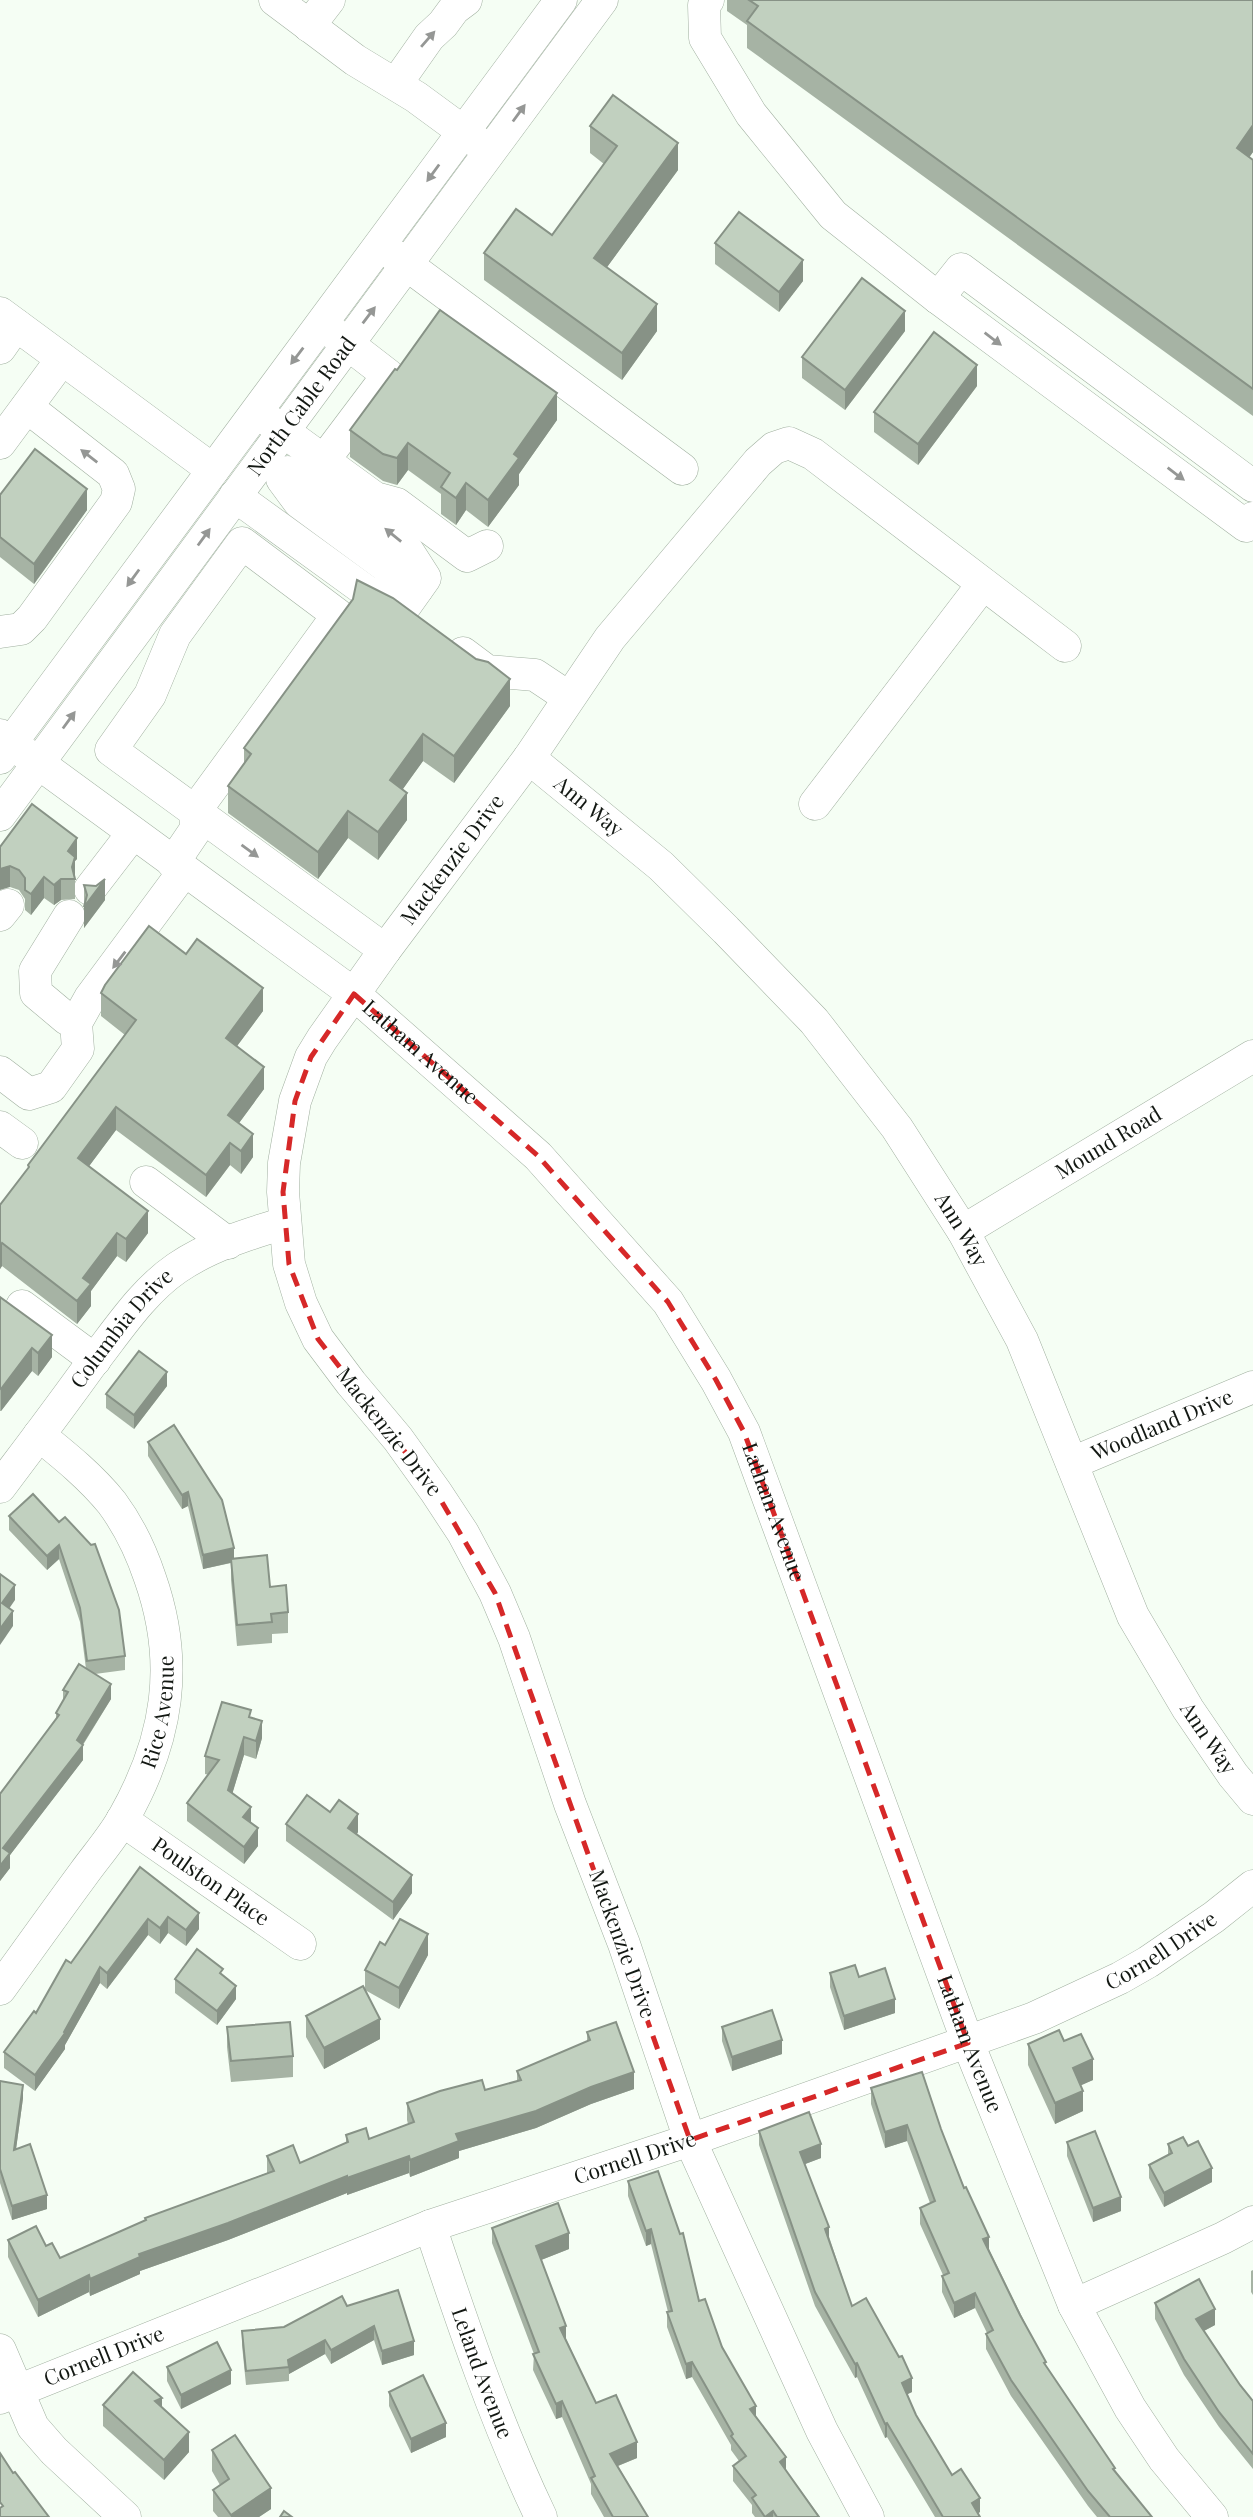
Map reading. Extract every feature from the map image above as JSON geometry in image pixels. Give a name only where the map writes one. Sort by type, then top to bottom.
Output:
[{"type":"street","points":[[275,0],[355,60],[396,84],[490,152]]},
{"type":"street","points":[[309,26],[329,0]]},
{"type":"street","points":[[396,84],[429,37],[454,9],[466,0]]},
{"type":"street","name":"North Cable Road","points":[[4,745],[213,470],[561,0]]},
{"type":"street","name":"North Cable Road","points":[[0,815],[147,615],[246,504],[280,459],[348,344],[602,0]]},
{"type":"street","points":[[708,0],[704,5],[705,38],[751,114],[833,215],[938,298],[1246,526],[1253,518]]},
{"type":"street","points":[[380,245],[682,469]]},
{"type":"street","points":[[938,298],[961,269],[1253,486]]},
{"type":"street","points":[[321,324],[387,374],[324,460]]},
{"type":"street","points":[[5,328],[62,359],[213,470]]},
{"type":"street","points":[[0,443],[62,359]]},
{"type":"street","points":[[0,632],[21,629],[32,618],[116,502],[119,489],[113,474],[27,407]]},
{"type":"street","points":[[247,423],[280,459],[317,479],[400,539],[425,578],[420,614]]},
{"type":"street","name":"Mackenzie Drive","points":[[868,2517],[822,2431],[690,2140],[624,1944],[570,1804],[514,1638],[495,1593],[463,1533],[436,1492],[398,1439],[318,1339],[301,1303],[289,1264],[284,1163],[295,1101],[311,1057],[354,994],[528,758],[610,638],[745,477],[774,448],[789,443],[813,454],[983,584]]},
{"type":"street","points":[[280,459],[324,460],[375,498],[397,504],[467,556],[487,547]]},
{"type":"street","points":[[0,617],[12,616],[23,608],[117,482]]},
{"type":"street","points":[[246,504],[366,591],[420,614],[487,671],[535,675],[568,697]]},
{"type":"street","points":[[69,916],[35,971],[36,993],[67,1019],[83,1010],[148,922],[196,829],[195,811],[338,615],[242,543],[175,635],[150,695],[111,750],[195,811],[385,950]]},
{"type":"street","points":[[815,804],[983,584],[1065,646]]},
{"type":"street","points":[[147,615],[175,635]]},
{"type":"street","name":"Latham Avenue","points":[[4,745],[37,764],[354,994],[538,1156],[668,1302],[744,1432],[968,2043],[1074,2305],[1130,2408],[1164,2459],[1212,2517]]},
{"type":"street","name":"Ann Way","points":[[528,758],[661,866],[744,948],[814,1021],[897,1128],[963,1231],[1021,1340],[1133,1616],[1188,1709],[1233,1775],[1253,1799]]},
{"type":"street","points":[[90,889],[133,833]]},
{"type":"street","points":[[0,1072],[29,1094],[51,1087],[78,1049],[83,1010]]},
{"type":"street","name":"Mound Road","points":[[963,1231],[1253,1056]]},
{"type":"street","points":[[146,1182],[228,1243]]},
{"type":"street","name":"Columbia Drive","points":[[0,1487],[123,1322],[153,1288],[187,1262],[248,1234],[285,1223]]},
{"type":"street","points":[[22,1306],[95,1360]]},
{"type":"street","name":"Woodland Drive","points":[[1072,1463],[1253,1387]]},
{"type":"street","name":"Rice Avenue","points":[[0,1989],[122,1820],[155,1750],[167,1686],[167,1656],[161,1611],[130,1530],[112,1503],[89,1477],[39,1435]]},
{"type":"street","name":"Poulston Place","points":[[122,1820],[300,1944]]},
{"type":"street","name":"Cornell Drive","points":[[8,2394],[430,2226],[690,2140],[1034,2018],[1148,1962],[1214,1917],[1253,1886]]},
{"type":"street","points":[[1074,2305],[1253,2222]]},
{"type":"street","name":"Leland Avenue","points":[[430,2226],[470,2346],[516,2465],[541,2517]]},
{"type":"street","points":[[0,2350],[8,2394],[47,2443],[125,2517]]},
{"type":"highlighted area","points":[[354,994],[538,1156],[668,1302],[716,1380],[744,1432],[968,2043],[690,2140],[495,1593],[436,1492],[318,1339],[289,1264],[283,1192],[295,1101],[311,1057]]},
{"type":"building","points":[[749,0],[1253,0],[1253,125],[1237,148],[1253,160],[1253,389],[747,21],[758,6]]},
{"type":"building","points":[[613,95],[678,143],[594,258],[657,304],[622,353],[484,253],[516,209],[552,235],[617,146],[590,126]]},
{"type":"building","points":[[739,212],[803,260],[779,292],[715,243]]},
{"type":"building","points":[[862,278],[905,311],[845,390],[802,357]]},
{"type":"building","points":[[440,310],[557,393],[514,454],[519,458],[488,500],[466,483],[456,498],[441,487],[450,473],[408,443],[397,458],[383,454],[350,430]]},
{"type":"building","points":[[934,332],[977,365],[918,444],[874,412]]},
{"type":"building","points":[[35,449],[87,489],[34,564],[0,537],[0,495]]},
{"type":"building","points":[[357,580],[393,598],[476,659],[488,662],[510,679],[454,756],[423,734],[390,780],[407,793],[378,832],[348,811],[318,852],[228,786],[251,754],[244,748],[353,599]]},
{"type":"building","points":[[32,804],[77,838],[68,851],[75,857],[72,867],[75,879],[61,879],[54,885],[44,877],[31,894],[25,890],[25,878],[19,870],[10,866],[0,869],[0,847]]},
{"type":"building","points":[[105,879],[84,907],[87,895],[84,885],[96,886]]},
{"type":"building","points":[[149,926],[186,954],[197,939],[263,988],[226,1038],[264,1067],[228,1115],[253,1134],[241,1151],[230,1143],[206,1175],[116,1107],[78,1158],[148,1211],[126,1239],[117,1233],[83,1278],[91,1284],[77,1301],[2,1243],[0,1246],[0,1205],[136,1020],[101,993]]},
{"type":"building","points":[[0,1297],[52,1335],[38,1353],[32,1348],[1,1389],[0,1388]]},
{"type":"building","points":[[139,1351],[167,1372],[134,1415],[106,1394]]},
{"type":"building","points":[[174,1425],[222,1500],[234,1548],[203,1555],[188,1492],[182,1495],[148,1442]]},
{"type":"building","points":[[33,1494],[59,1522],[65,1517],[91,1545],[95,1544],[119,1610],[125,1656],[87,1661],[80,1608],[59,1545],[47,1556],[9,1516]]},
{"type":"building","points":[[267,1555],[270,1587],[286,1585],[288,1612],[271,1614],[272,1622],[237,1625],[231,1559]]},
{"type":"building","points":[[0,1574],[15,1585],[2,1603],[13,1611],[0,1629]]},
{"type":"building","points":[[79,1664],[111,1684],[77,1740],[83,1745],[3,1848],[10,1853],[0,1866],[0,1794],[59,1715],[56,1713],[68,1692],[63,1690]]},
{"type":"building","points":[[222,1702],[251,1710],[249,1717],[262,1721],[256,1741],[244,1737],[228,1790],[251,1807],[243,1817],[258,1828],[244,1847],[187,1803],[219,1760],[205,1756]]},
{"type":"building","points":[[307,1795],[330,1812],[339,1800],[358,1814],[348,1828],[412,1875],[393,1902],[286,1824]]},
{"type":"building","points":[[140,1867],[199,1913],[186,1930],[168,1917],[160,1928],[148,1919],[107,1973],[100,1967],[65,2033],[35,2075],[4,2052],[34,2011],[36,2013],[66,1960],[71,1963]]},
{"type":"building","points":[[400,1919],[428,1934],[399,1988],[365,1970],[380,1942],[385,1945]]},
{"type":"building","points":[[197,1949],[223,1969],[220,1973],[236,1986],[217,2011],[175,1979]]},
{"type":"building","points":[[855,1965],[859,1977],[885,1968],[895,1999],[844,2016],[830,1973]]},
{"type":"building","points":[[363,1986],[380,2019],[324,2048],[306,2016]]},
{"type":"building","points":[[772,2010],[782,2040],[732,2057],[722,2027]]},
{"type":"building","points":[[290,2022],[293,2056],[231,2061],[227,2027]]},
{"type":"building","points":[[616,2022],[634,2072],[536,2111],[456,2134],[459,2141],[410,2160],[409,2156],[347,2176],[228,2223],[139,2254],[140,2257],[90,2279],[89,2275],[38,2300],[8,2240],[36,2226],[46,2246],[52,2243],[60,2258],[146,2220],[145,2218],[274,2171],[267,2156],[293,2145],[300,2163],[348,2142],[346,2135],[366,2128],[369,2139],[414,2122],[407,2103],[482,2080],[485,2090],[521,2080],[517,2071],[590,2040],[587,2032]]},
{"type":"building","points":[[1059,2030],[1064,2041],[1081,2034],[1093,2059],[1073,2068],[1083,2091],[1055,2103],[1028,2044]]},
{"type":"building","points":[[922,2072],[964,2188],[966,2187],[989,2237],[983,2239],[1046,2362],[1044,2363],[1115,2468],[1113,2469],[1152,2517],[1110,2517],[1088,2491],[1011,2380],[986,2334],[993,2330],[975,2293],[954,2303],[942,2276],[949,2273],[920,2208],[935,2201],[907,2125],[885,2132],[871,2088]]},
{"type":"building","points":[[0,2081],[23,2085],[14,2150],[30,2144],[47,2195],[12,2206],[0,2169]]},
{"type":"building","points":[[809,2112],[821,2144],[800,2152],[829,2227],[825,2229],[852,2306],[866,2298],[899,2357],[902,2356],[912,2378],[902,2383],[916,2415],[952,2475],[961,2469],[980,2498],[972,2503],[980,2517],[943,2517],[887,2423],[885,2424],[857,2363],[855,2364],[815,2292],[759,2131]]},
{"type":"building","points":[[1095,2131],[1121,2197],[1093,2208],[1067,2142]]},
{"type":"building","points":[[1183,2137],[1188,2146],[1198,2141],[1212,2168],[1164,2193],[1149,2165],[1172,2153],[1168,2144]]},
{"type":"building","points":[[658,2171],[680,2234],[683,2233],[699,2301],[705,2299],[722,2347],[756,2406],[750,2409],[786,2457],[780,2462],[819,2517],[777,2517],[773,2511],[765,2517],[752,2498],[756,2495],[733,2466],[746,2456],[731,2436],[733,2434],[692,2362],[686,2364],[667,2312],[672,2311],[651,2229],[646,2231],[628,2181]]},
{"type":"building","points":[[558,2203],[569,2233],[536,2246],[566,2326],[560,2328],[596,2403],[616,2395],[637,2442],[610,2454],[648,2517],[613,2517],[591,2478],[595,2476],[562,2401],[556,2404],[533,2354],[539,2352],[492,2228]]},
{"type":"building","points":[[1199,2279],[1215,2309],[1196,2319],[1253,2401],[1253,2454],[1219,2412],[1184,2359],[1155,2303]]},
{"type":"building","points":[[398,2290],[414,2341],[382,2351],[374,2326],[331,2350],[325,2340],[288,2360],[289,2367],[246,2371],[242,2331],[284,2327],[342,2296],[347,2306]]},
{"type":"building","points":[[217,2342],[231,2370],[181,2395],[167,2367]]},
{"type":"building","points":[[133,2372],[162,2398],[155,2401],[189,2432],[164,2460],[103,2405]]},
{"type":"building","points":[[423,2375],[446,2423],[411,2439],[389,2392]]},
{"type":"building","points":[[235,2435],[271,2488],[231,2515],[213,2490],[229,2479],[212,2450]]},
{"type":"building","points":[[0,2453],[49,2517],[0,2517],[0,2508],[3,2506],[0,2502]]},
{"type":"building","points":[[284,2511],[292,2517],[280,2517]]}]
